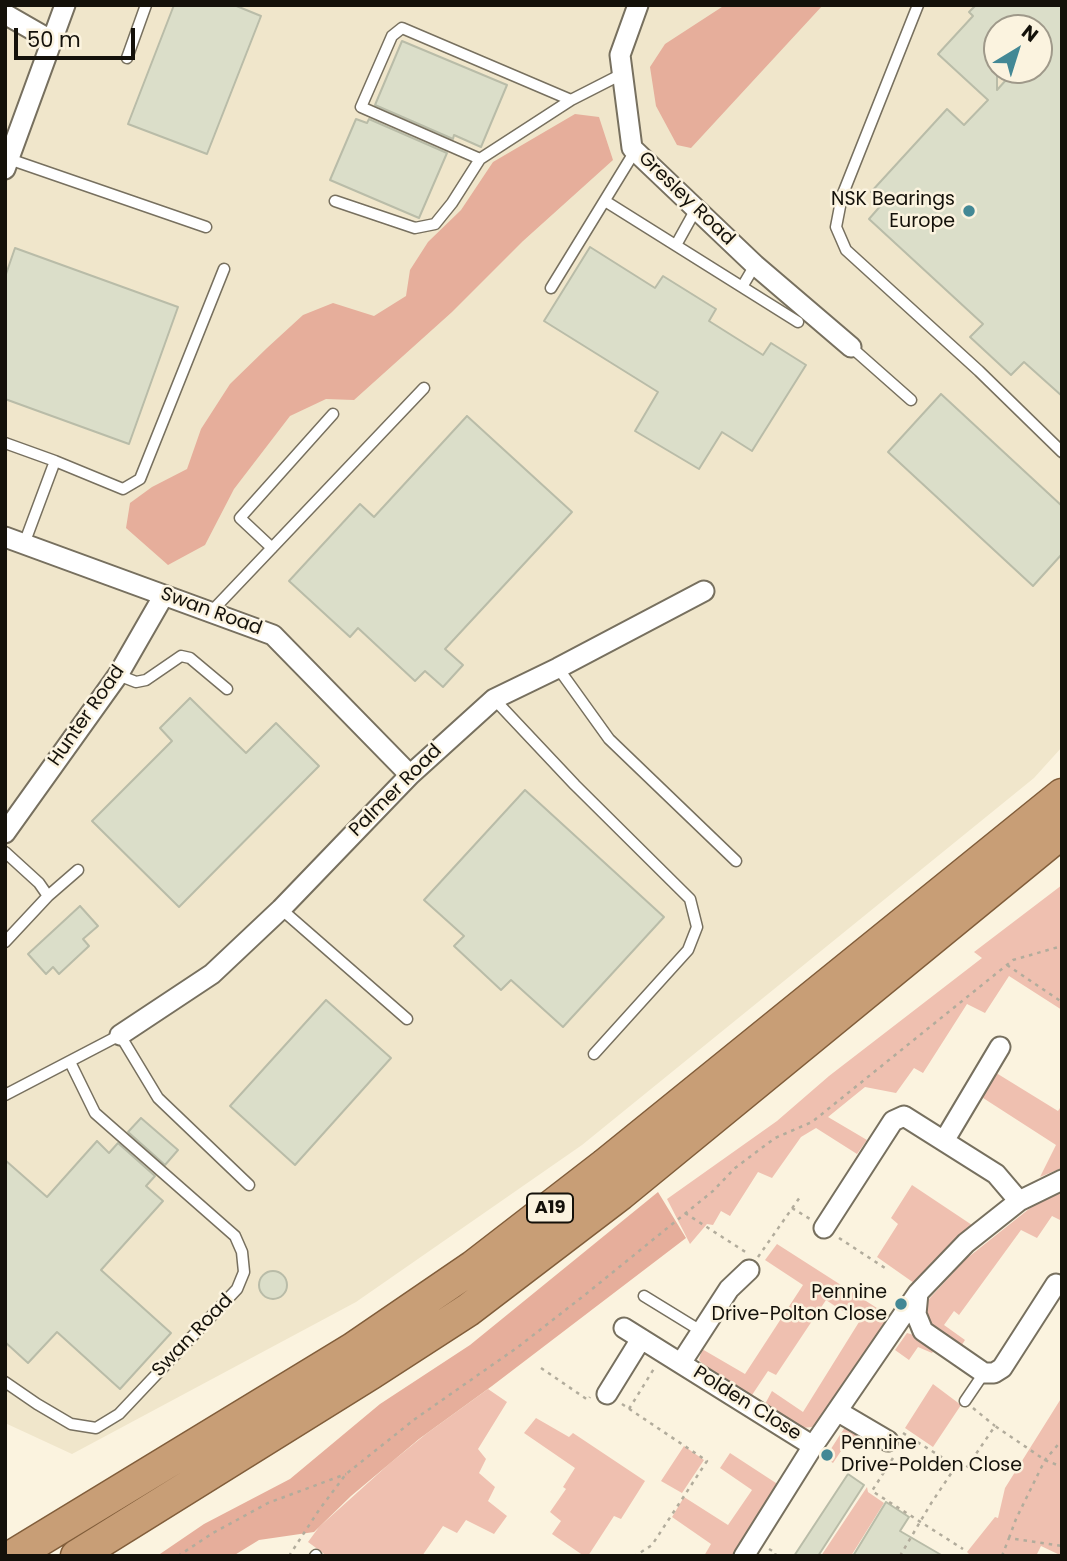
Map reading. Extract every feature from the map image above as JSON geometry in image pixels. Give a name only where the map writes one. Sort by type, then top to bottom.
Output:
[{"type":"highway","name":"A19","points":[[13,1556],[353,1349],[473,1267],[1058,807]]},
{"type":"highway","name":"A19","points":[[77,1556],[468,1310],[620,1194],[1058,807]]},
{"type":"street","points":[[7,164],[65,5]]},
{"type":"street","name":"Gresley Road","points":[[638,5],[620,55],[632,148],[755,265],[851,346]]},
{"type":"street","points":[[5,15],[52,41]]},
{"type":"street","name":"Swan Road","points":[[5,537],[272,635],[410,775]]},
{"type":"street","name":"Palmer Road","points":[[120,1035],[212,974],[281,909],[410,775],[494,699],[704,591]]},
{"type":"street","name":"Hunter Road","points":[[5,834],[118,675],[164,595]]},
{"type":"street","points":[[944,1141],[1000,1047]]},
{"type":"street","points":[[824,1228],[893,1121],[904,1116],[996,1174],[1019,1201]]},
{"type":"street","points":[[744,1556],[837,1411],[918,1293],[966,1243],[1019,1201],[1062,1180]]},
{"type":"street","name":"Polden Close","points":[[672,1358],[701,1331],[729,1289],[749,1270]]},
{"type":"street","points":[[918,1293],[916,1314],[923,1331],[984,1373],[994,1373],[1002,1368],[1056,1284]]},
{"type":"street","name":"Polden Close","points":[[624,1328],[814,1446]]},
{"type":"street","points":[[607,1394],[641,1339]]},
{"type":"street","points":[[837,1411],[888,1441]]},
{"type":"lane","points":[[127,58],[146,5]]},
{"type":"lane","points":[[918,5],[842,196],[836,227],[846,250],[979,371],[1062,452]]},
{"type":"lane","points":[[480,159],[361,107],[392,36],[402,28],[571,100]]},
{"type":"lane","points":[[335,201],[415,228],[435,224],[480,159],[571,100],[622,74]]},
{"type":"lane","points":[[551,288],[635,151]]},
{"type":"lane","points":[[7,164],[206,227]]},
{"type":"lane","points":[[605,201],[798,322]]},
{"type":"lane","points":[[676,245],[696,209]]},
{"type":"lane","points":[[742,287],[755,265]]},
{"type":"lane","points":[[5,443],[123,489],[140,479],[224,269]]},
{"type":"lane","points":[[851,346],[911,400]]},
{"type":"lane","points":[[211,612],[424,388]]},
{"type":"lane","points":[[272,548],[240,518],[332,414]]},
{"type":"lane","points":[[24,544],[55,461]]},
{"type":"lane","points":[[118,675],[136,682],[146,680],[181,656],[190,658],[227,688]]},
{"type":"lane","points":[[558,668],[609,739],[736,861]]},
{"type":"lane","points":[[494,699],[575,785],[690,899],[697,927],[688,950],[594,1054]]},
{"type":"lane","points":[[5,852],[40,883],[48,896]]},
{"type":"lane","points":[[5,942],[48,896],[78,870]]},
{"type":"lane","points":[[281,909],[407,1019]]},
{"type":"lane","points":[[5,1095],[120,1035],[158,1098],[249,1185]]},
{"type":"lane","name":"Swan Road","points":[[5,1382],[37,1405],[71,1424],[96,1428],[119,1414],[237,1289],[244,1272],[242,1252],[235,1236],[95,1113],[70,1062]]},
{"type":"lane","points":[[644,1296],[701,1331]]},
{"type":"lane","points":[[965,1401],[984,1373]]},
{"type":"path","points":[[289,1556],[346,1474],[415,1419],[517,1347],[713,1191],[735,1167],[775,1138],[812,1122],[1013,960],[1062,946]]},
{"type":"path","points":[[1007,965],[1062,1002]]},
{"type":"path","points":[[685,1213],[757,1259],[800,1197]]},
{"type":"path","points":[[792,1208],[888,1270]]},
{"type":"path","points":[[629,1409],[672,1358]]},
{"type":"path","points":[[541,1368],[588,1400],[597,1388],[707,1461],[652,1545],[635,1556]]},
{"type":"path","points":[[965,1401],[995,1426],[1045,1460],[1062,1467]]},
{"type":"path","points":[[963,1549],[872,1491],[894,1459],[888,1441],[904,1432],[965,1471],[995,1426]]},
{"type":"path","points":[[1002,1556],[1016,1519],[1045,1460],[1062,1440]]},
{"type":"path","points":[[900,1556],[956,1466]]},
{"type":"path","points":[[178,1556],[268,1503],[346,1474]]},
{"type":"path","points":[[1009,1538],[1062,1546]]},
{"type":"shaded area","points":[[5,5],[1062,5],[1062,747],[1034,778],[582,1145],[356,1302],[72,1454],[5,1423]]},
{"type":"shaded area","points":[[725,5],[823,5],[691,148],[677,145],[656,106],[650,67],[665,44]]},
{"type":"shaded area","points":[[575,114],[599,117],[613,160],[354,400],[326,399],[290,416],[234,489],[205,545],[168,565],[126,528],[130,503],[152,487],[187,469],[201,429],[230,384],[267,348],[303,315],[333,303],[374,316],[406,296],[410,270],[428,242],[461,210],[493,162]]},
{"type":"shaded area","points":[[1062,885],[1062,1010],[1009,976],[985,1013],[967,1004],[923,1073],[914,1068],[896,1093],[865,1087],[828,1117],[867,1140],[857,1154],[816,1128],[801,1137],[772,1178],[758,1172],[730,1216],[721,1211],[713,1225],[707,1224],[690,1244],[667,1199],[777,1121],[829,1076],[982,958],[974,952]]},
{"type":"shaded area","points":[[993,1071],[1058,1111],[1062,1105],[1062,1168],[1040,1177],[1056,1145],[980,1096]]},
{"type":"shaded area","points":[[912,1185],[972,1225],[932,1262],[914,1283],[877,1257],[898,1224],[891,1218]]},
{"type":"shaded area","points":[[1062,1190],[1062,1221],[1052,1216],[1037,1238],[1021,1230],[959,1315],[954,1311],[944,1325],[965,1340],[960,1348],[926,1324],[928,1300],[966,1259],[1044,1197]]},
{"type":"shaded area","points":[[658,1192],[686,1238],[419,1439],[351,1496],[314,1532],[259,1540],[233,1556],[157,1556],[204,1524],[290,1479],[380,1404],[470,1345]]},
{"type":"shaded area","points":[[777,1244],[891,1317],[820,1421],[812,1427],[802,1428],[764,1406],[772,1391],[803,1412],[859,1322],[826,1300],[776,1375],[768,1371],[750,1398],[707,1369],[699,1360],[702,1349],[745,1374],[803,1285],[765,1260]]},
{"type":"shaded area","points":[[907,1333],[935,1348],[932,1353],[918,1347],[909,1360],[895,1350]]},
{"type":"shaded area","points":[[933,1384],[961,1405],[933,1447],[905,1428]]},
{"type":"shaded area","points":[[488,1389],[507,1402],[478,1449],[486,1459],[479,1473],[495,1487],[488,1501],[507,1516],[494,1534],[466,1520],[457,1533],[443,1526],[422,1556],[327,1556],[308,1542],[319,1527],[389,1464]]},
{"type":"shaded area","points":[[1062,1397],[1062,1556],[1041,1546],[1036,1556],[971,1556],[967,1552],[995,1517],[998,1518],[1005,1488]]},
{"type":"shaded area","points":[[536,1418],[569,1437],[573,1433],[645,1481],[621,1519],[614,1516],[588,1556],[552,1534],[561,1521],[550,1512],[566,1489],[563,1487],[575,1468],[524,1433]]},
{"type":"shaded area","points":[[847,1424],[863,1436],[859,1444],[849,1439],[833,1463],[825,1458]]},
{"type":"shaded area","points":[[684,1446],[704,1460],[682,1493],[661,1481]]},
{"type":"shaded area","points":[[730,1453],[779,1485],[734,1556],[704,1556],[711,1544],[672,1517],[684,1497],[728,1525],[752,1490],[720,1468]]},
{"type":"shaded area","points":[[867,1487],[868,1492],[884,1503],[851,1556],[821,1556]]},
{"type":"building","points":[[174,5],[234,5],[261,16],[207,154],[128,124]]},
{"type":"building","name":"NSK Bearings Europe","points":[[976,5],[1062,5],[1062,396],[1024,362],[1011,375],[970,337],[983,324],[869,219],[883,203],[871,192],[947,109],[964,125],[988,100],[938,54],[973,16],[969,12]]},
{"type":"building","points":[[402,41],[507,85],[481,147],[454,135],[453,139],[375,105]]},
{"type":"building","points":[[356,119],[367,123],[369,119],[447,153],[419,218],[330,180]]},
{"type":"building","points":[[590,247],[655,288],[663,276],[716,309],[709,321],[763,355],[771,343],[806,365],[752,451],[722,432],[699,469],[635,431],[658,392],[544,321]]},
{"type":"building","points":[[15,248],[178,307],[129,444],[5,399],[5,277]]},
{"type":"building","points":[[941,394],[1062,506],[1062,554],[1033,586],[888,452]]},
{"type":"building","points":[[467,416],[572,512],[445,649],[463,665],[443,687],[425,671],[415,681],[358,628],[350,637],[289,581],[360,504],[374,517]]},
{"type":"building","points":[[190,698],[246,753],[276,723],[319,766],[179,907],[92,821],[172,741],[160,728]]},
{"type":"building","points":[[525,790],[664,917],[563,1027],[511,980],[501,990],[454,946],[464,936],[424,900]]},
{"type":"building","points":[[80,906],[98,926],[83,939],[89,946],[59,974],[53,967],[46,974],[28,954]]},
{"type":"building","points":[[326,1000],[391,1058],[295,1165],[230,1106]]},
{"type":"building","points":[[141,1118],[178,1150],[165,1165],[128,1132]]},
{"type":"building","points":[[97,1141],[109,1153],[118,1143],[155,1176],[146,1186],[163,1201],[101,1270],[171,1333],[120,1389],[57,1332],[28,1363],[5,1342],[5,1160],[47,1197]]},
{"type":"building","points":[[273,1271],[283,1275],[287,1285],[283,1295],[273,1299],[263,1295],[259,1285],[263,1275]]},
{"type":"building","points":[[848,1474],[864,1485],[818,1556],[794,1556]]},
{"type":"building","points":[[886,1502],[909,1517],[900,1531],[943,1556],[853,1556]]},
{"type":"place","name":"NSK Bearings Europe","points":[[969,211]]},
{"type":"place","name":"Pennine Drive-Polton Close","points":[[901,1304]]},
{"type":"place","name":"Pennine Drive-Polden Close","points":[[827,1455]]}]
